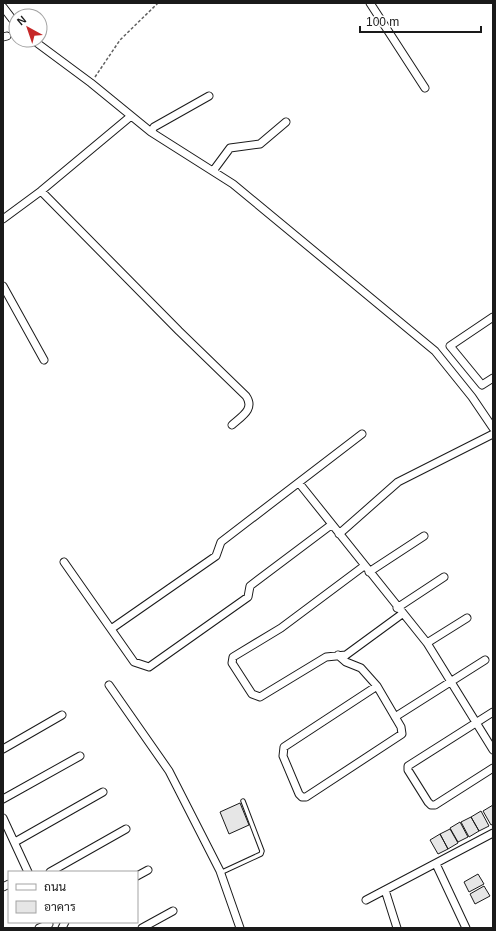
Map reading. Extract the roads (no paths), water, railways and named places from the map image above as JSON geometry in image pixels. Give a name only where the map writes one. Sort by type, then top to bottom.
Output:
[{"type":"street","points":[[370,3],[426,88]]},
{"type":"street","points":[[44,48],[91,83],[151,132],[232,184],[435,351],[455,375],[493,428]]},
{"type":"street","points":[[151,132],[154,127],[209,96]]},
{"type":"street","points":[[3,220],[41,191],[131,116]]},
{"type":"street","points":[[213,171],[230,148],[260,144],[286,122]]},
{"type":"street","points":[[41,191],[179,331],[246,396],[250,404],[249,409],[232,425]]},
{"type":"street","points":[[3,286],[44,360]]},
{"type":"street","points":[[493,317],[450,346],[482,385],[493,378]]},
{"type":"street","points":[[455,375],[467,366]]},
{"type":"street","points":[[111,629],[216,556],[221,542],[362,434]]},
{"type":"street","points":[[339,534],[398,482],[493,434]]},
{"type":"street","points":[[299,483],[366,569],[427,643],[452,681],[493,750]]},
{"type":"street","points":[[64,562],[134,662],[148,667],[248,597],[250,586],[331,525]]},
{"type":"street","points":[[424,536],[366,569],[281,628],[233,657],[231,660],[252,694],[260,697],[326,657],[346,655],[444,577]]},
{"type":"street","points":[[427,643],[467,618]]},
{"type":"street","points":[[338,655],[346,662],[361,668],[377,686],[402,730],[398,737],[306,797],[302,797],[299,794],[284,756],[284,747],[377,686]]},
{"type":"street","points":[[395,717],[485,660]]},
{"type":"street","points":[[109,685],[169,771],[196,821],[220,874],[240,928]]},
{"type":"street","points":[[493,712],[411,762],[408,766],[408,770],[428,802],[435,805],[493,768]]},
{"type":"street","points":[[3,749],[62,715]]},
{"type":"street","points":[[3,799],[80,756]]},
{"type":"street","points":[[15,842],[103,792]]},
{"type":"street","points":[[3,818],[28,871]]},
{"type":"street","points":[[52,871],[126,829]]},
{"type":"street","points":[[3,836],[10,833]]},
{"type":"street","points":[[366,900],[493,833]]},
{"type":"street","points":[[436,864],[466,928]]},
{"type":"street","points":[[138,875],[148,870]]},
{"type":"street","points":[[385,890],[397,928]]},
{"type":"street","points":[[142,928],[173,911]]},
{"type":"street","points":[[39,928],[50,924]]},
{"type":"lane","points":[[220,874],[261,854],[262,851],[243,801]]}]
